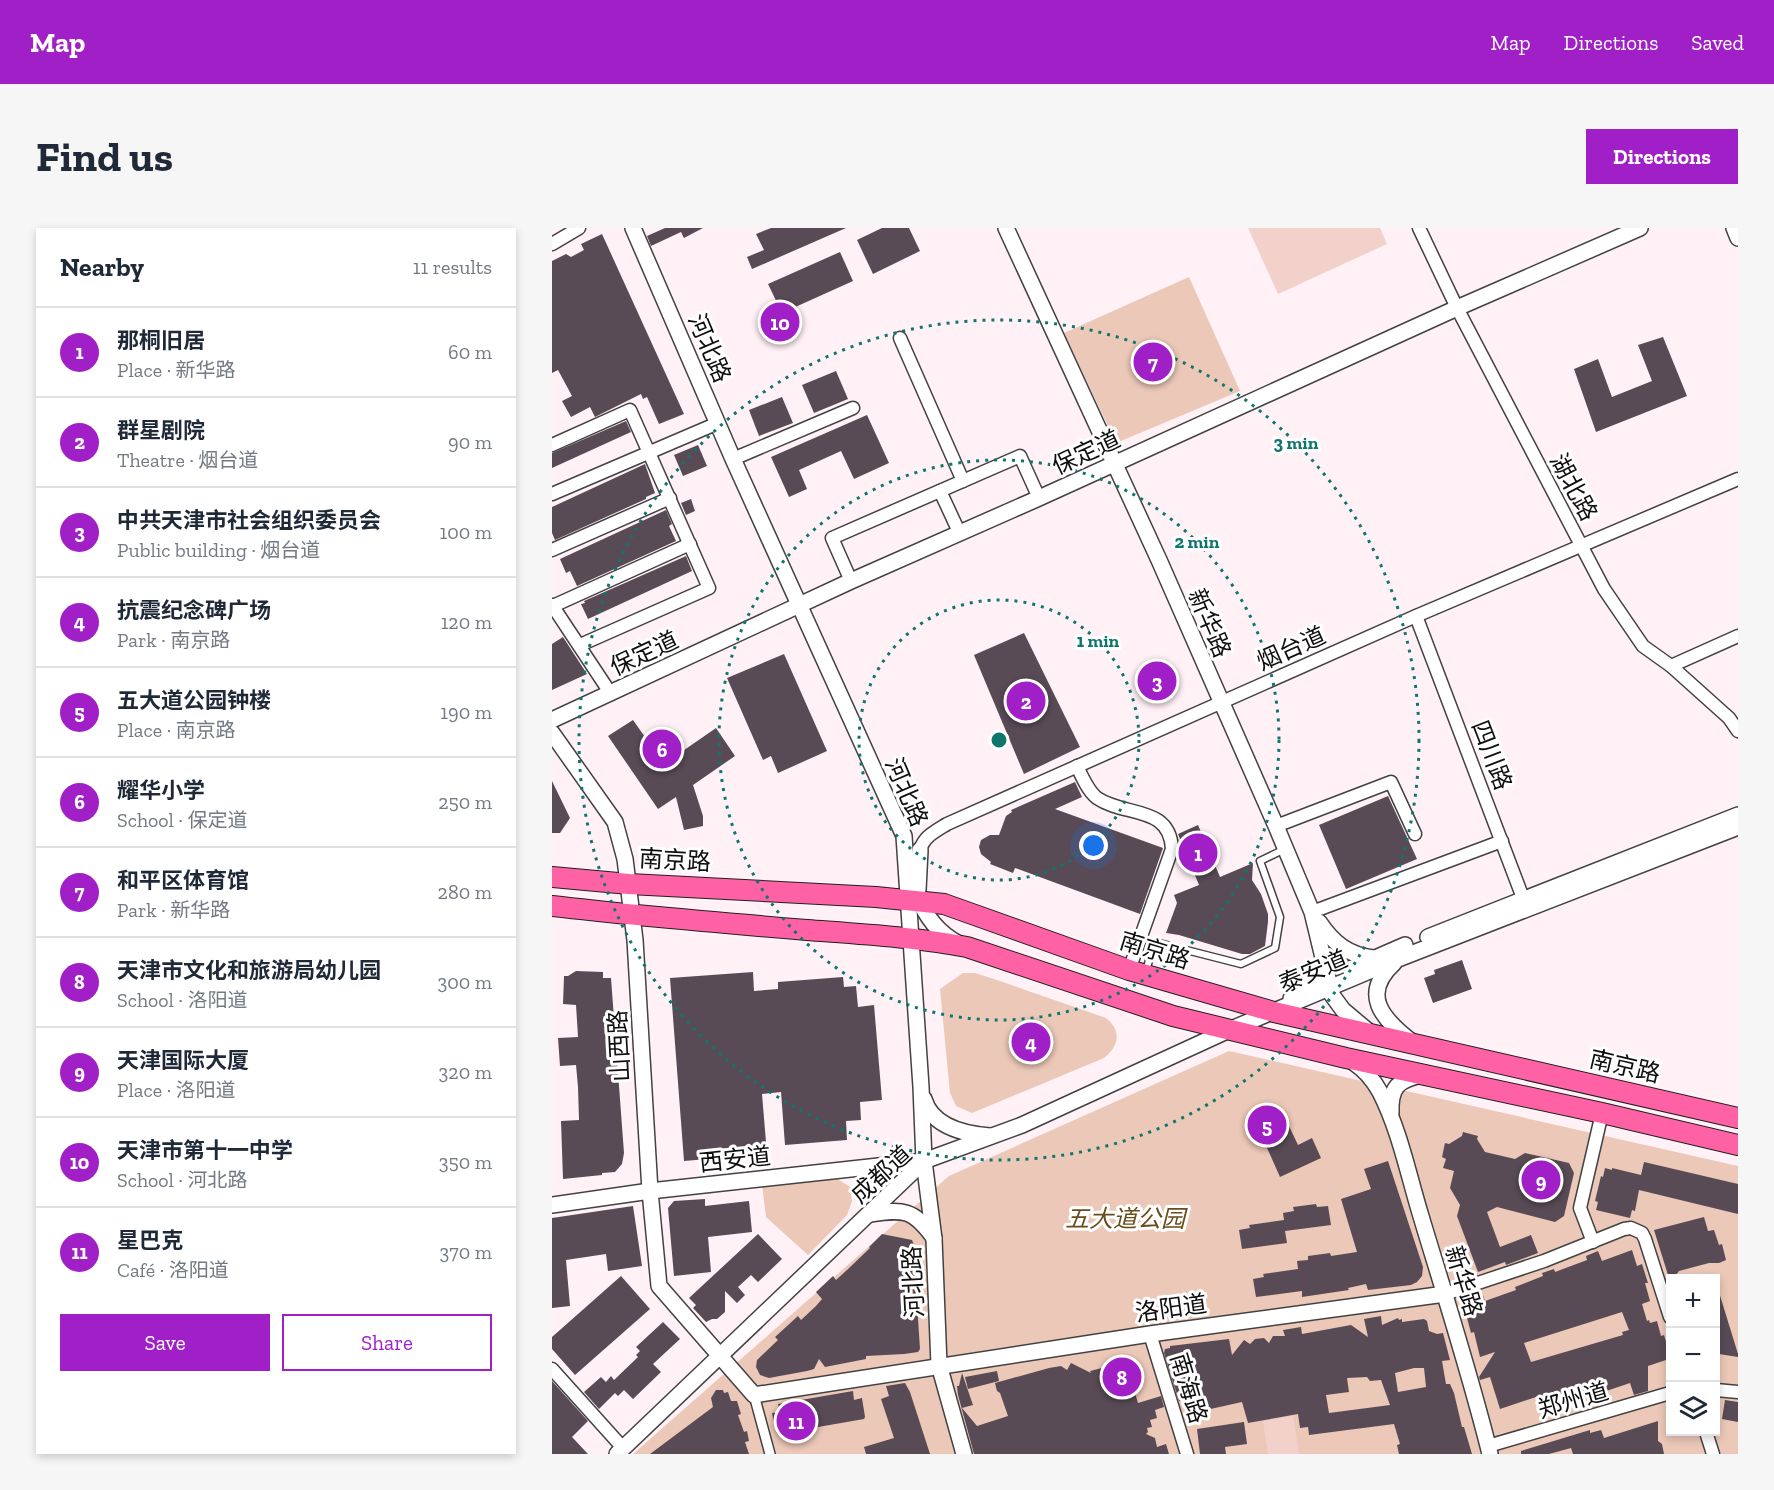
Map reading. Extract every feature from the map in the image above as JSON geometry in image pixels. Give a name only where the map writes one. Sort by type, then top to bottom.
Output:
[{"type":"main road","name":"南京路","points":[[552,877],[629,884],[876,897],[944,904],[1137,972],[1274,1011],[1738,1118]]},
{"type":"main road","points":[[552,906],[910,939],[967,947],[1153,1011],[1347,1058],[1738,1145]]},
{"type":"street","points":[[552,244],[579,228]]},
{"type":"street","name":"河北路","points":[[633,228],[733,459],[901,828],[913,849],[914,901],[910,939],[924,1161],[934,1239],[939,1365],[964,1454]]},
{"type":"street","name":"新华路","points":[[1006,228],[1115,464],[1276,826],[1312,912],[1328,984],[1342,1010],[1368,1032]]},
{"type":"street","name":"湖北路","points":[[1419,228],[1457,308],[1604,590],[1643,646],[1671,666],[1729,718],[1738,731]]},
{"type":"street","name":"保定道","points":[[552,720],[851,581],[1640,228]]},
{"type":"street","points":[[1734,228],[1738,238]]},
{"type":"street","points":[[900,338],[963,481]]},
{"type":"street","points":[[733,459],[853,408]]},
{"type":"street","points":[[552,445],[630,410],[709,588],[580,645]]},
{"type":"street","points":[[552,494],[718,423]]},
{"type":"street","points":[[851,581],[832,538],[1020,456],[1039,498]]},
{"type":"street","name":"烟台道","points":[[913,849],[927,836],[947,824],[1416,616],[1738,479]]},
{"type":"street","points":[[940,491],[960,534]]},
{"type":"street","points":[[552,550],[670,498]]},
{"type":"street","points":[[611,693],[552,605],[690,544]]},
{"type":"street","name":"四川路","points":[[1416,616],[1525,904]]},
{"type":"street","points":[[1671,666],[1738,636]]},
{"type":"street","name":"山西路","points":[[554,738],[615,822],[623,847],[632,915],[650,1191],[659,1286],[720,1355]]},
{"type":"street","points":[[1077,766],[1095,796],[1154,817],[1166,826],[1172,836],[1172,849],[1137,972]]},
{"type":"street","points":[[1276,826],[1391,782],[1415,834]]},
{"type":"street","name":"泰安道","points":[[1328,984],[1398,959],[1738,815]]},
{"type":"street","name":"泰安道","points":[[1274,1011],[1373,958],[1738,827]]},
{"type":"street","points":[[1373,958],[1360,957],[1341,948],[1324,931],[1312,912],[1502,841]]},
{"type":"street","points":[[913,849],[914,901],[935,927],[950,939],[967,947]]},
{"type":"street","points":[[1398,959],[1379,980],[1377,998],[1389,1022],[1414,1044]]},
{"type":"street","points":[[1274,1011],[1316,978],[1323,963]]},
{"type":"street","name":"成都道","points":[[620,1451],[924,1161],[994,1136],[1274,1011]]},
{"type":"street","name":"新华路","points":[[1347,1058],[1361,1067],[1373,1080],[1381,1093],[1392,1122],[1445,1294],[1489,1450]]},
{"type":"street","name":"新华路","points":[[1392,1122],[1391,1104],[1395,1088],[1406,1079],[1422,1075]]},
{"type":"street","points":[[921,1087],[927,1107],[940,1121],[964,1132],[994,1136]]},
{"type":"street","points":[[1593,1242],[1580,1208],[1602,1113]]},
{"type":"street","name":"西安道","points":[[552,1205],[650,1191],[924,1161]]},
{"type":"street","points":[[870,1214],[890,1211],[906,1212],[917,1218],[934,1239]]},
{"type":"street","name":"洛阳道","points":[[754,1395],[1150,1334],[1445,1294],[1544,1261],[1624,1229],[1638,1230],[1645,1239],[1666,1302]]},
{"type":"street","name":"南海路","points":[[1150,1334],[1187,1454]]},
{"type":"street","points":[[720,1355],[754,1395],[770,1454]]},
{"type":"street","points":[[552,1369],[620,1451]]},
{"type":"street","points":[[1720,1390],[1738,1392]]},
{"type":"street","name":"郑州道","points":[[1489,1450],[1666,1395]]},
{"type":"street","points":[[1708,1436],[1713,1454]]},
{"type":"lane","points":[[1137,972],[1155,942],[1241,964],[1275,948],[1280,917],[1260,861],[1285,849]]},
{"type":"green space","points":[[1189,277],[1240,391],[1116,443],[1064,333]]},
{"type":"green space","points":[[963,973],[975,973],[1106,1018],[1115,1028],[1117,1038],[1113,1049],[1104,1058],[972,1113],[956,1106],[950,1093],[940,989]]},
{"type":"green space","name":"五大道公园","points":[[1229,1051],[1738,1166],[1738,1454],[633,1454],[949,1176]]},
{"type":"green space","points":[[833,1176],[850,1187],[852,1201],[847,1215],[808,1255],[766,1217],[762,1185]]},
{"type":"shaded area","points":[[1248,228],[1380,228],[1387,244],[1278,294]]},
{"type":"shaded area","points":[[1293,1416],[1299,1454],[1268,1454],[1263,1421]]},
{"type":"building","points":[[665,228],[703,228],[684,238],[681,232],[651,246],[647,236]]},
{"type":"building","points":[[771,228],[846,228],[752,269],[747,257],[764,250],[756,234]]},
{"type":"building","points":[[882,228],[909,228],[920,251],[873,274],[857,240]]},
{"type":"building","points":[[602,234],[684,414],[659,424],[647,397],[643,399],[641,394],[595,417],[590,407],[571,417],[562,401],[572,396],[558,370],[552,373],[552,261],[566,254],[571,257],[584,250],[581,244]]},
{"type":"building","points":[[840,252],[853,281],[782,313],[768,284]]},
{"type":"building","points":[[1663,337],[1687,396],[1596,432],[1574,369],[1598,359],[1612,397],[1652,381],[1638,345]]},
{"type":"building","points":[[836,371],[848,399],[814,413],[802,385]]},
{"type":"building","points":[[782,397],[793,423],[759,436],[749,410]]},
{"type":"building","points":[[867,415],[889,463],[854,479],[841,451],[799,470],[807,489],[789,497],[771,457]]},
{"type":"building","points":[[626,421],[631,432],[552,468],[552,453]]},
{"type":"building","points":[[698,445],[707,466],[683,476],[674,455]]},
{"type":"building","points":[[645,464],[655,493],[555,540],[552,533],[552,507]]},
{"type":"building","points":[[691,499],[695,511],[686,515],[681,503]]},
{"type":"building","points":[[666,510],[672,524],[669,526],[676,541],[577,586],[570,571],[566,573],[560,559]]},
{"type":"building","points":[[686,556],[692,571],[588,619],[581,604],[585,603],[584,601]]},
{"type":"building","points":[[1024,633],[1080,747],[1024,774],[974,655]]},
{"type":"building","points":[[563,637],[587,674],[552,690],[552,644]]},
{"type":"building","points":[[784,654],[827,751],[778,773],[771,756],[763,760],[727,678]]},
{"type":"building","points":[[633,720],[664,764],[716,728],[735,756],[693,785],[703,816],[703,826],[684,830],[676,797],[658,809],[608,736]]},
{"type":"building","points":[[552,781],[570,818],[560,833],[552,833]]},
{"type":"building","points":[[1075,782],[1082,797],[1055,809],[1163,848],[1140,914],[1015,868],[1013,873],[990,864],[991,862],[981,854],[979,847],[981,840],[990,835],[999,835],[1006,816],[1012,812],[1011,810]]},
{"type":"building","points":[[1388,796],[1417,859],[1346,889],[1319,825]]},
{"type":"building","points":[[1198,825],[1220,877],[1253,863],[1252,880],[1261,894],[1268,914],[1268,922],[1265,946],[1250,954],[1242,954],[1166,933],[1177,903],[1174,895],[1199,885],[1178,834]]},
{"type":"building","points":[[1462,960],[1472,989],[1433,1003],[1424,978],[1435,974],[1434,970]]},
{"type":"building","points":[[576,971],[603,972],[603,978],[611,978],[624,1153],[622,1164],[615,1172],[563,1179],[561,1121],[579,1120],[578,1087],[576,1065],[560,1066],[558,1038],[578,1037],[576,1005],[563,1004],[564,976]]},
{"type":"building","points":[[753,972],[754,991],[778,989],[778,982],[843,977],[844,987],[856,986],[858,1007],[874,1005],[882,1100],[860,1102],[861,1120],[846,1121],[847,1140],[785,1145],[781,1092],[762,1094],[767,1154],[684,1161],[670,978]]},
{"type":"building","points":[[1273,1113],[1280,1130],[1289,1126],[1298,1145],[1312,1138],[1321,1158],[1280,1177],[1255,1121]]},
{"type":"building","points":[[1463,1132],[1478,1136],[1477,1139],[1485,1152],[1515,1159],[1525,1153],[1569,1163],[1574,1173],[1564,1216],[1555,1222],[1497,1207],[1487,1212],[1500,1247],[1531,1235],[1538,1253],[1478,1272],[1457,1216],[1460,1205],[1450,1188],[1454,1171],[1443,1168],[1446,1159],[1442,1157],[1445,1143],[1449,1144],[1462,1136]]},
{"type":"building","points":[[1388,1161],[1423,1267],[1422,1276],[1417,1282],[1411,1285],[1368,1290],[1366,1284],[1348,1288],[1349,1290],[1302,1297],[1302,1291],[1256,1297],[1253,1279],[1264,1277],[1263,1274],[1298,1269],[1297,1261],[1308,1260],[1308,1256],[1330,1253],[1331,1256],[1357,1252],[1341,1199],[1371,1189],[1364,1169]]},
{"type":"building","points":[[1644,1162],[1738,1184],[1738,1214],[1639,1190],[1635,1211],[1632,1210],[1630,1218],[1596,1210],[1598,1202],[1595,1201],[1605,1168],[1641,1175]]},
{"type":"building","points":[[705,1199],[705,1206],[749,1201],[752,1232],[708,1237],[711,1272],[674,1276],[668,1208],[674,1201]]},
{"type":"building","points":[[1316,1204],[1317,1207],[1328,1206],[1331,1225],[1285,1231],[1287,1243],[1242,1249],[1239,1230],[1250,1228],[1249,1225],[1284,1220],[1283,1213],[1294,1211],[1293,1207]]},
{"type":"building","points":[[633,1206],[642,1266],[608,1271],[606,1254],[566,1260],[570,1306],[552,1308],[552,1218]]},
{"type":"building","points":[[1704,1217],[1708,1231],[1714,1230],[1719,1245],[1722,1244],[1726,1260],[1679,1271],[1677,1274],[1668,1274],[1654,1230]]},
{"type":"building","points":[[758,1234],[782,1259],[758,1282],[751,1275],[738,1287],[745,1295],[737,1303],[725,1291],[725,1312],[717,1319],[706,1322],[693,1308],[696,1305],[689,1298]]},
{"type":"building","points":[[882,1234],[912,1240],[918,1254],[919,1273],[915,1273],[920,1349],[918,1352],[866,1356],[866,1359],[825,1367],[819,1359],[814,1369],[807,1371],[769,1378],[760,1375],[756,1367],[757,1360],[778,1340],[775,1337],[798,1316],[801,1320],[816,1306],[822,1299],[816,1292],[833,1276],[836,1280]]},
{"type":"building","points":[[1632,1250],[1637,1266],[1642,1264],[1648,1283],[1645,1283],[1650,1301],[1642,1304],[1647,1321],[1649,1320],[1650,1323],[1657,1321],[1661,1336],[1664,1335],[1666,1342],[1666,1360],[1648,1366],[1648,1391],[1634,1395],[1630,1383],[1541,1413],[1536,1397],[1500,1409],[1490,1377],[1480,1380],[1479,1377],[1495,1352],[1480,1357],[1474,1332],[1471,1333],[1467,1318],[1466,1312],[1470,1303],[1483,1295],[1485,1301],[1516,1290],[1515,1287],[1543,1276],[1542,1273],[1554,1269],[1555,1272],[1587,1260],[1586,1256],[1598,1251],[1602,1261]],"holes":[[[1622,1312],[1629,1330],[1622,1332],[1623,1335],[1531,1362],[1524,1343]]]},
{"type":"building","points":[[621,1276],[650,1309],[575,1375],[552,1349],[552,1337]]},
{"type":"building","points":[[1720,1296],[1738,1354],[1738,1357],[1720,1354]]},
{"type":"building","points":[[1381,1316],[1382,1325],[1398,1318],[1402,1319],[1402,1322],[1424,1319],[1427,1321],[1429,1331],[1437,1334],[1443,1333],[1450,1360],[1442,1361],[1446,1384],[1450,1384],[1454,1393],[1462,1427],[1464,1427],[1472,1454],[1399,1454],[1397,1445],[1400,1444],[1394,1424],[1309,1435],[1308,1427],[1300,1428],[1298,1414],[1248,1423],[1242,1402],[1206,1410],[1203,1400],[1195,1403],[1193,1396],[1179,1401],[1164,1353],[1165,1349],[1170,1346],[1229,1339],[1232,1355],[1244,1340],[1250,1344],[1255,1339],[1264,1338],[1269,1343],[1273,1336],[1285,1336],[1283,1330],[1301,1327],[1302,1334],[1351,1325],[1368,1337],[1364,1319]],"holes":[[[1424,1368],[1426,1387],[1398,1392],[1395,1373]],[[1367,1377],[1370,1381],[1381,1380],[1390,1405],[1329,1413],[1326,1395],[1349,1392],[1347,1378]]]},
{"type":"building","points":[[663,1322],[680,1339],[653,1364],[661,1372],[633,1399],[624,1390],[618,1396],[615,1393],[599,1409],[584,1392],[601,1377],[606,1382],[611,1376],[614,1380],[638,1357],[636,1355],[640,1351],[636,1347]]},
{"type":"building","points":[[1126,1362],[1138,1403],[1161,1396],[1164,1407],[1155,1410],[1157,1418],[1150,1420],[1152,1427],[1147,1428],[1146,1434],[1155,1438],[1157,1447],[1166,1444],[1169,1454],[974,1454],[958,1395],[957,1386],[959,1386],[962,1373],[973,1405],[962,1408],[977,1426],[1008,1416],[995,1383],[1049,1368],[1061,1366],[1067,1370],[1071,1363],[1091,1373],[1090,1371]]},
{"type":"building","points":[[997,1371],[999,1381],[968,1389],[965,1377]]},
{"type":"building","points":[[552,1381],[588,1421],[572,1437],[588,1454],[552,1454]]},
{"type":"building","points":[[905,1383],[930,1454],[866,1454],[864,1447],[894,1438],[881,1399],[889,1396],[886,1386]]},
{"type":"building","points":[[716,1390],[728,1392],[731,1401],[737,1401],[741,1414],[738,1415],[744,1432],[747,1431],[749,1441],[745,1442],[749,1454],[650,1454],[713,1407],[711,1398]]},
{"type":"building","points":[[853,1391],[854,1400],[862,1398],[864,1419],[778,1434],[776,1432],[772,1413],[780,1412],[778,1404]]},
{"type":"building","points":[[1725,1400],[1738,1402],[1738,1422],[1722,1419]]},
{"type":"building","points":[[1658,1421],[1658,1441],[1662,1444],[1664,1454],[1573,1454],[1571,1448],[1549,1454],[1521,1454],[1521,1451],[1590,1430],[1590,1433],[1601,1430],[1604,1438]]},
{"type":"building","points":[[1244,1422],[1247,1444],[1225,1447],[1226,1454],[1200,1454],[1197,1429]]},
{"type":"place","name":"天津市第十一中学","points":[[780,322]]},
{"type":"place","name":"和平区体育馆","points":[[1153,362]]},
{"type":"place","name":"中共天津市社会组织委员会","points":[[1157,681]]},
{"type":"place","name":"群星剧院","points":[[1026,701]]},
{"type":"place","name":"耀华小学","points":[[662,749]]},
{"type":"place","name":"那桐旧居","points":[[1198,853]]},
{"type":"place","name":"抗震纪念碑广场","points":[[1031,1042]]},
{"type":"place","name":"五大道公园钟楼","points":[[1267,1125]]},
{"type":"place","name":"天津国际大厦","points":[[1541,1180]]},
{"type":"place","name":"天津市文化和旅游局幼儿园","points":[[1122,1377]]},
{"type":"place","name":"星巴克","points":[[796,1421]]}]
